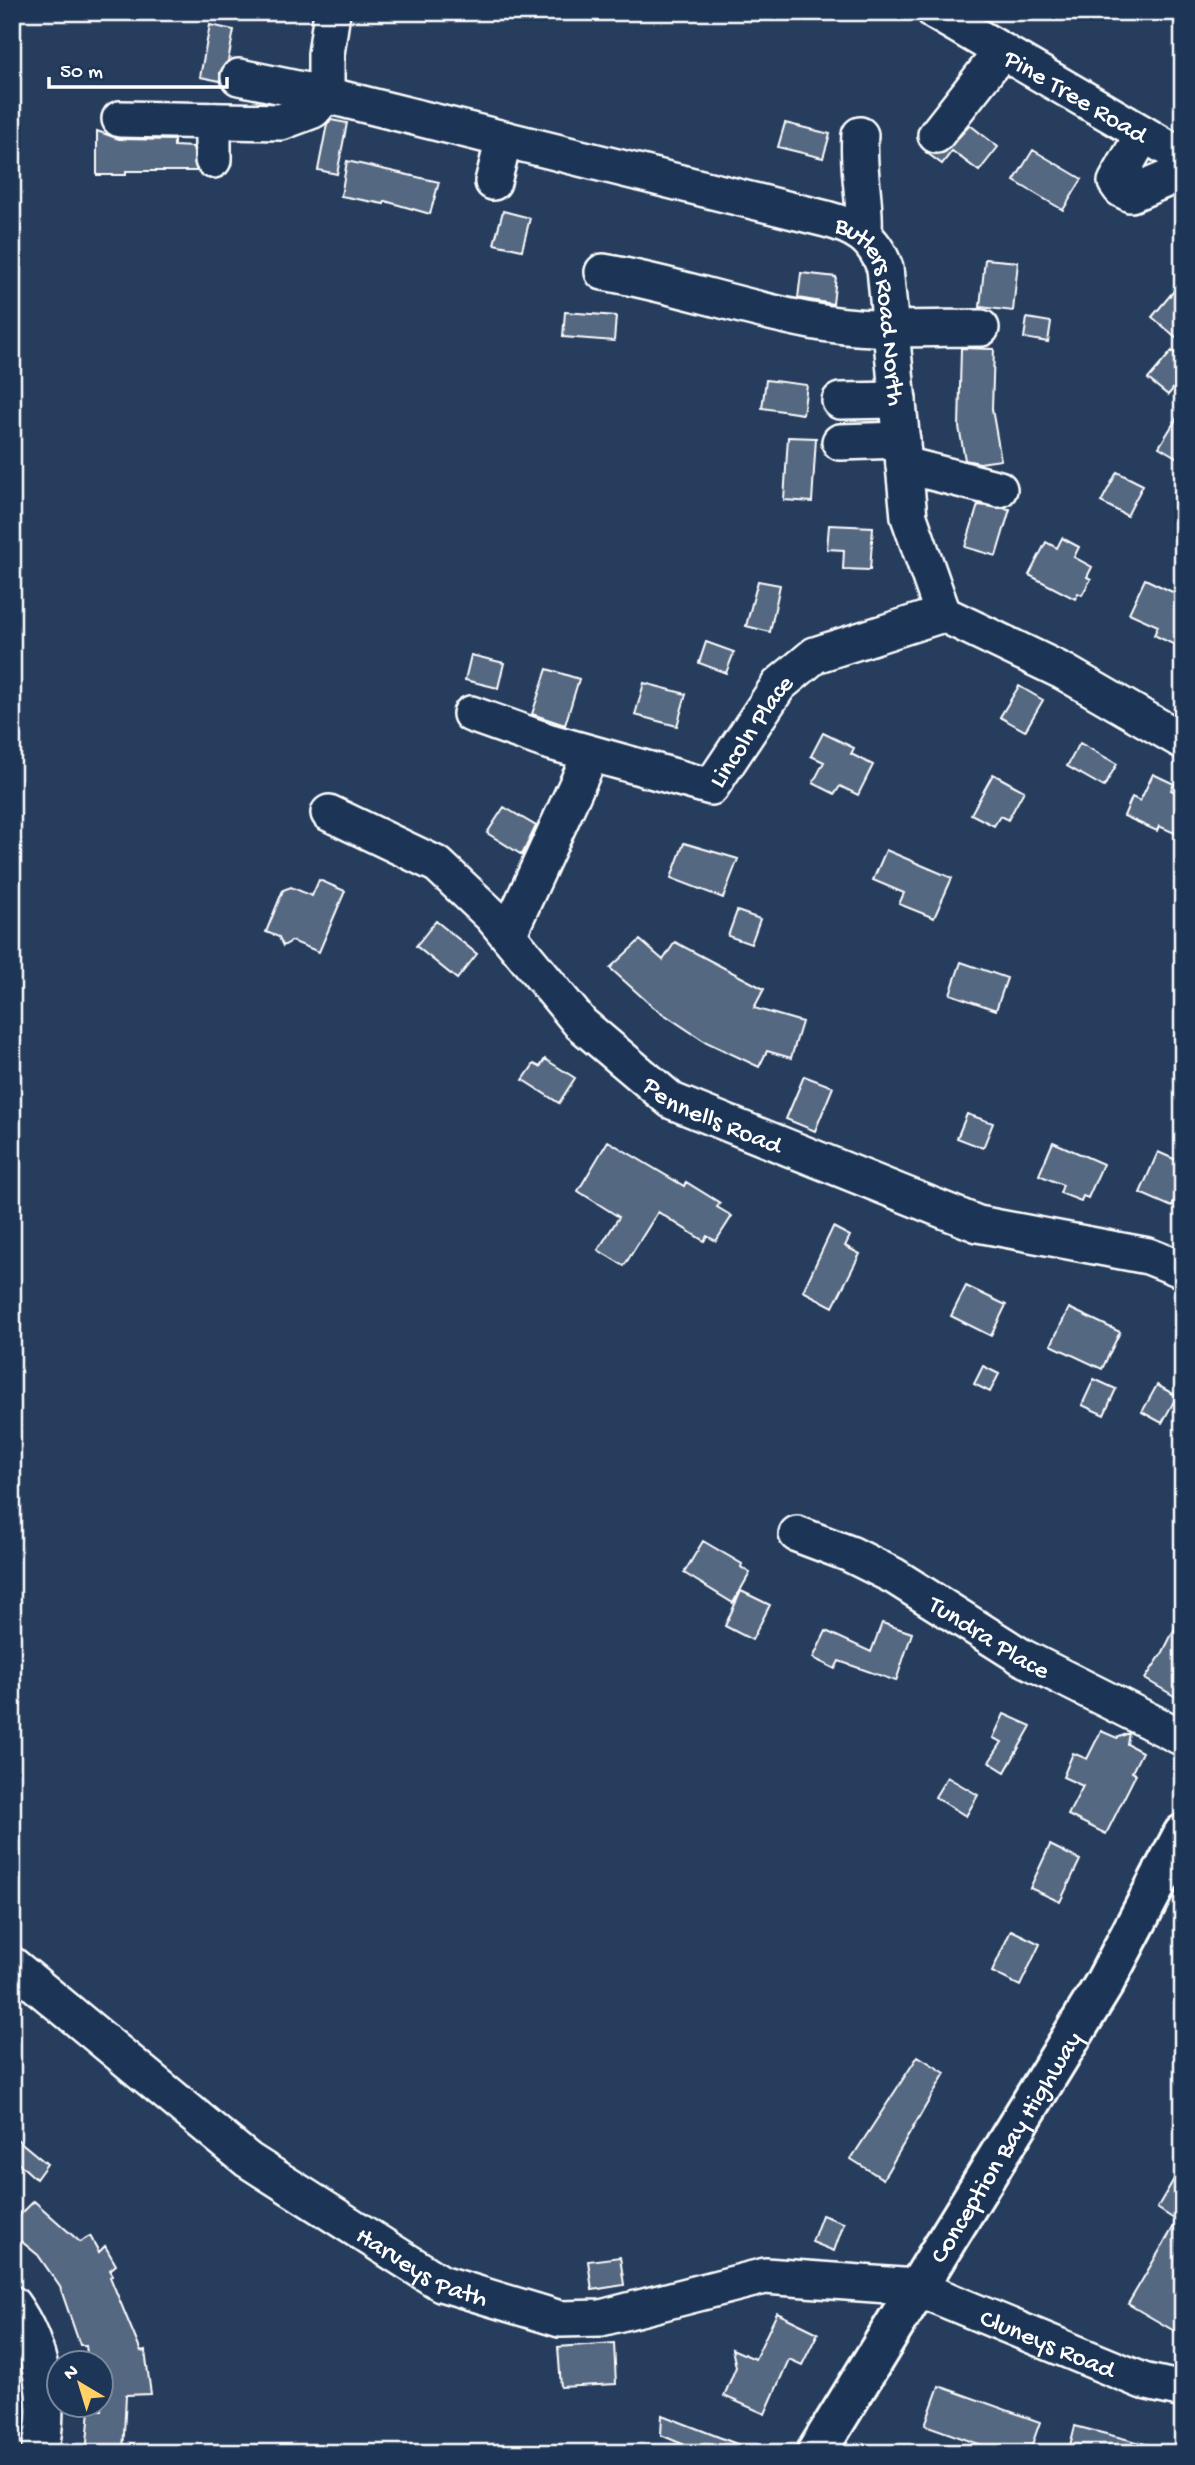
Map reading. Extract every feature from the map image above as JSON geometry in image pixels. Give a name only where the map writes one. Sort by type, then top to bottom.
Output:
[{"type":"main road","name":"Conception Bay Highway","points":[[816,2453],[915,2287],[1172,1877],[1183,1834]]},
{"type":"street","points":[[120,118],[281,122],[313,110],[326,95],[326,54],[332,12]]},
{"type":"street","name":"Pine Tree Road","points":[[935,12],[1183,157]]},
{"type":"street","points":[[936,135],[1002,51]]},
{"type":"street","name":"Butlers Road North","points":[[239,77],[326,95],[847,225],[864,234],[878,249],[885,268],[909,517],[943,614]]},
{"type":"street","points":[[213,121],[213,160]]},
{"type":"street","points":[[1143,134],[1116,182],[1121,189],[1131,194],[1183,172]]},
{"type":"street","points":[[860,135],[857,165],[865,206],[864,234]]},
{"type":"street","points":[[493,182],[504,139]]},
{"type":"street","points":[[603,272],[656,281],[811,321],[891,331],[981,328]]},
{"type":"street","points":[[840,401],[898,400]]},
{"type":"street","points":[[840,442],[903,452],[999,489]]},
{"type":"street","points":[[943,614],[1065,672],[1183,741]]},
{"type":"street","name":"Lincoln Place","points":[[471,714],[591,754],[710,787],[779,685],[815,655],[943,614]]},
{"type":"street","points":[[508,935],[591,754]]},
{"type":"street","name":"Pennells Road","points":[[329,813],[438,865],[492,916],[581,1024],[672,1101],[978,1224],[1148,1256],[1183,1270]]},
{"type":"street","name":"Tundra Place","points":[[797,1534],[850,1554],[894,1576],[1022,1657],[1183,1738]]},
{"type":"street","name":"Harveys Path","points":[[12,1965],[248,2160],[442,2283],[560,2319],[601,2318],[765,2276],[915,2287]]},
{"type":"street","name":"Cluneys Road","points":[[915,2287],[1143,2381],[1183,2390]]},
{"type":"street","points":[[12,2304],[35,2350],[43,2389],[45,2416],[39,2453]]},
{"type":"building","points":[[210,25],[234,30],[228,61],[220,72],[220,81],[200,77]]},
{"type":"building","points":[[331,120],[347,123],[337,174],[318,170],[327,124]]},
{"type":"building","points":[[785,123],[830,134],[823,158],[778,147]]},
{"type":"building","points":[[970,125],[998,147],[979,171],[952,151],[942,164],[927,153],[944,153]]},
{"type":"building","points":[[97,131],[119,139],[174,140],[174,146],[193,147],[197,171],[126,171],[126,175],[97,175]]},
{"type":"building","points":[[1033,150],[1082,179],[1063,210],[1014,181]]},
{"type":"building","points":[[347,161],[439,182],[430,214],[385,201],[384,204],[341,196]]},
{"type":"building","points":[[503,211],[530,218],[522,250],[494,244]]},
{"type":"building","points":[[985,259],[1018,262],[1013,311],[980,307]]},
{"type":"building","points":[[801,273],[836,277],[833,304],[798,298]]},
{"type":"building","points":[[1183,280],[1183,343],[1152,317]]},
{"type":"building","points":[[565,312],[616,316],[614,341],[563,337]]},
{"type":"building","points":[[1027,318],[1051,322],[1048,342],[1024,338]]},
{"type":"building","points":[[961,348],[994,349],[992,409],[1001,460],[980,463],[965,460],[959,427]]},
{"type":"building","points":[[1172,351],[1183,360],[1183,377],[1168,395],[1148,379]]},
{"type":"building","points":[[766,380],[807,385],[803,414],[762,408]]},
{"type":"building","points":[[1183,408],[1183,461],[1159,447]]},
{"type":"building","points":[[788,437],[816,438],[812,502],[784,500]]},
{"type":"building","points":[[1117,472],[1143,485],[1127,516],[1101,502]]},
{"type":"building","points":[[978,505],[1010,509],[996,556],[965,547]]},
{"type":"building","points":[[829,525],[873,527],[870,570],[843,569],[844,550],[827,549]]},
{"type":"building","points":[[1062,538],[1079,547],[1074,557],[1092,567],[1087,577],[1091,579],[1082,595],[1078,593],[1075,599],[1029,575],[1046,542],[1057,548]]},
{"type":"building","points":[[1145,579],[1183,597],[1183,649],[1154,635],[1158,626],[1129,613]]},
{"type":"building","points":[[758,581],[780,585],[770,632],[746,626]]},
{"type":"building","points":[[706,642],[734,652],[726,673],[699,663]]},
{"type":"building","points":[[471,655],[504,663],[498,688],[465,680]]},
{"type":"building","points":[[547,669],[579,679],[565,725],[532,714]]},
{"type":"building","points":[[644,683],[686,694],[677,726],[635,715]]},
{"type":"building","points":[[1019,686],[1043,700],[1025,731],[1000,717]]},
{"type":"building","points":[[823,733],[854,748],[851,754],[873,765],[858,795],[840,786],[835,794],[813,783],[824,762],[811,756]]},
{"type":"building","points":[[1080,743],[1117,764],[1104,787],[1067,766]]},
{"type":"building","points":[[993,774],[1024,791],[1008,820],[1000,816],[994,826],[971,814]]},
{"type":"building","points":[[1153,774],[1174,784],[1171,790],[1183,796],[1183,823],[1177,834],[1159,826],[1157,831],[1124,816],[1132,797],[1140,801]]},
{"type":"building","points":[[504,807],[536,826],[522,855],[487,833]]},
{"type":"building","points":[[684,843],[738,859],[723,898],[671,878]]},
{"type":"building","points":[[886,850],[952,878],[934,918],[899,904],[904,893],[873,880]]},
{"type":"building","points":[[319,880],[345,891],[319,952],[292,941],[283,946],[279,937],[266,932],[283,890],[291,887],[312,896]]},
{"type":"building","points":[[737,911],[760,919],[751,944],[728,936]]},
{"type":"building","points":[[436,921],[477,954],[457,979],[416,946]]},
{"type":"building","points":[[640,940],[663,960],[675,942],[764,989],[754,1008],[802,1022],[791,1058],[767,1051],[759,1067],[704,1041],[653,1007],[610,968]]},
{"type":"building","points":[[961,962],[1007,978],[996,1010],[950,994]]},
{"type":"building","points":[[545,1059],[575,1078],[559,1103],[523,1080],[534,1064],[540,1067]]},
{"type":"building","points":[[804,1076],[833,1087],[815,1131],[786,1119]]},
{"type":"building","points":[[967,1114],[993,1123],[983,1148],[957,1138]]},
{"type":"building","points":[[608,1141],[684,1186],[686,1182],[720,1203],[717,1207],[732,1216],[716,1241],[707,1236],[704,1241],[658,1212],[624,1266],[598,1250],[619,1217],[578,1191]]},
{"type":"building","points":[[1053,1142],[1103,1164],[1088,1198],[1083,1196],[1081,1201],[1060,1193],[1063,1185],[1039,1175]]},
{"type":"building","points":[[1158,1152],[1183,1163],[1183,1199],[1177,1196],[1172,1207],[1140,1193]]},
{"type":"building","points":[[833,1227],[850,1236],[845,1246],[860,1254],[833,1307],[803,1291]]},
{"type":"building","points":[[966,1286],[1006,1305],[991,1336],[951,1316]]},
{"type":"building","points":[[1069,1308],[1120,1332],[1102,1369],[1051,1345]]},
{"type":"building","points":[[983,1366],[999,1374],[990,1392],[974,1384]]},
{"type":"building","points":[[1094,1379],[1116,1389],[1104,1415],[1082,1405]]},
{"type":"building","points":[[1157,1385],[1177,1396],[1162,1423],[1142,1412]]},
{"type":"building","points":[[703,1541],[742,1564],[741,1567],[750,1573],[733,1603],[684,1573]]},
{"type":"building","points":[[741,1591],[770,1605],[752,1640],[725,1626]]},
{"type":"building","points":[[1183,1612],[1183,1701],[1145,1679],[1163,1652]]},
{"type":"building","points":[[882,1623],[912,1633],[896,1681],[839,1661],[835,1669],[813,1658],[826,1631],[871,1652]]},
{"type":"building","points":[[1004,1714],[1031,1726],[1005,1772],[989,1762],[1002,1742],[993,1738]]},
{"type":"building","points":[[1101,1731],[1117,1738],[1129,1733],[1127,1744],[1142,1752],[1132,1772],[1136,1774],[1106,1834],[1068,1815],[1083,1786],[1063,1777],[1073,1753],[1087,1759]]},
{"type":"building","points":[[947,1777],[978,1795],[966,1816],[935,1797]]},
{"type":"building","points":[[1050,1845],[1080,1860],[1060,1902],[1030,1888]]},
{"type":"building","points":[[1011,1930],[1040,1944],[1020,1986],[992,1972]]},
{"type":"building","points":[[918,2056],[945,2073],[883,2179],[851,2159]]},
{"type":"building","points":[[12,2135],[47,2164],[36,2179],[12,2157]]},
{"type":"building","points":[[1183,2164],[1183,2336],[1128,2304],[1177,2221],[1157,2208]]},
{"type":"building","points":[[34,2201],[80,2242],[90,2236],[99,2252],[105,2246],[116,2265],[110,2270],[113,2275],[110,2277],[141,2352],[145,2351],[151,2394],[126,2395],[123,2453],[86,2453],[89,2420],[116,2420],[116,2350],[87,2350],[86,2345],[80,2345],[60,2287],[38,2255],[22,2242],[12,2240],[12,2223]]},
{"type":"building","points":[[822,2215],[844,2223],[834,2251],[812,2242]]},
{"type":"building","points":[[620,2257],[624,2285],[592,2290],[588,2261]]},
{"type":"building","points":[[777,2313],[818,2333],[802,2365],[789,2359],[765,2414],[724,2396],[736,2367],[732,2349],[755,2359]]},
{"type":"building","points":[[614,2343],[616,2384],[561,2387],[558,2347]]},
{"type":"building","points":[[939,2386],[1040,2422],[1029,2453],[1004,2453],[925,2425]]},
{"type":"building","points":[[662,2415],[755,2453],[684,2453],[687,2446],[661,2435]]},
{"type":"building","points":[[1075,2426],[1153,2446],[1152,2453],[1068,2453]]}]
